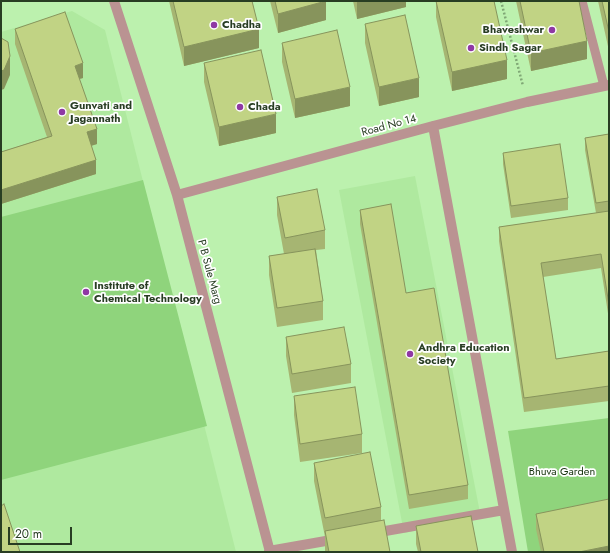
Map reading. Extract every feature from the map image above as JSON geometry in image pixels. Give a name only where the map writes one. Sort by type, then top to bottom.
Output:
[{"type":"street","name":"P B Sule Marg","points":[[114,1],[177,195],[269,551]]},
{"type":"street","name":"Road No 14","points":[[177,195],[527,102],[606,86]]},
{"type":"street","points":[[433,126],[512,552]]},
{"type":"street","points":[[363,535],[504,510]]},
{"type":"street","points":[[269,551],[348,537]]},
{"type":"lane","points":[[582,1],[606,86]]},
{"type":"path","points":[[501,1],[527,102]]},
{"type":"shaded area","name":"Institute of Chemical Technology","points":[[72,11],[105,30],[236,552],[1,552],[1,32]]},
{"type":"shaded area","name":"Andhra Education Society","points":[[415,176],[481,518],[404,533],[339,190]]},
{"type":"green space","points":[[143,180],[207,426],[1,480],[1,217]]},
{"type":"green space","name":"Bhuva Garden","points":[[609,418],[609,552],[528,552],[508,431]]},
{"type":"building","name":"Chadha","points":[[173,1],[252,1],[259,29],[184,47]]},
{"type":"building","points":[[275,1],[326,1],[278,14]]},
{"type":"building","name":"Sindh Sagar","points":[[436,1],[494,1],[507,60],[452,72]]},
{"type":"building","name":"Bhaveshwar","points":[[520,1],[579,1],[587,41],[531,53]]},
{"type":"building","points":[[602,1],[609,1],[609,32]]},
{"type":"building","name":"Gunvati and Jagannath","points":[[65,12],[83,63],[75,66],[97,129],[87,132],[96,160],[1,190],[1,152],[52,136],[15,29]]},
{"type":"building","points":[[405,15],[419,78],[379,87],[365,24]]},
{"type":"building","points":[[337,30],[350,87],[295,99],[282,43]]},
{"type":"building","points":[[1,38],[8,42],[10,56],[4,70],[1,71]]},
{"type":"building","name":"Chada","points":[[261,50],[276,114],[219,127],[204,63]]},
{"type":"building","points":[[609,134],[609,201],[596,203],[585,138]]},
{"type":"building","points":[[560,144],[568,198],[511,206],[503,153]]},
{"type":"building","points":[[317,189],[325,230],[285,238],[277,197]]},
{"type":"building","points":[[391,204],[406,293],[434,288],[468,485],[409,495],[360,210]]},
{"type":"building","points":[[609,211],[609,305],[601,254],[541,263],[556,359],[609,351],[609,386],[524,398],[499,227]]},
{"type":"building","points":[[315,249],[323,301],[277,308],[269,256]]},
{"type":"building","points":[[344,327],[351,364],[292,374],[286,337]]},
{"type":"building","points":[[355,387],[362,434],[300,444],[294,396]]},
{"type":"building","points":[[370,452],[381,507],[325,518],[314,463]]},
{"type":"building","points":[[609,499],[609,546],[579,552],[544,552],[536,514]]},
{"type":"building","points":[[4,504],[20,552],[1,552],[1,506]]},
{"type":"building","points":[[471,516],[478,552],[421,552],[416,526]]},
{"type":"building","points":[[384,520],[390,552],[329,552],[325,531]]},
{"type":"place","name":"Chadha","points":[[214,25]]},
{"type":"place","name":"Bhaveshwar","points":[[552,30]]},
{"type":"place","name":"Sindh Sagar","points":[[471,48]]},
{"type":"place","name":"Chada","points":[[240,107]]},
{"type":"place","name":"Gunvati and Jagannath","points":[[62,112]]},
{"type":"place","name":"Institute of Chemical Technology","points":[[86,292]]},
{"type":"place","name":"Andhra Education Society","points":[[410,354]]}]
